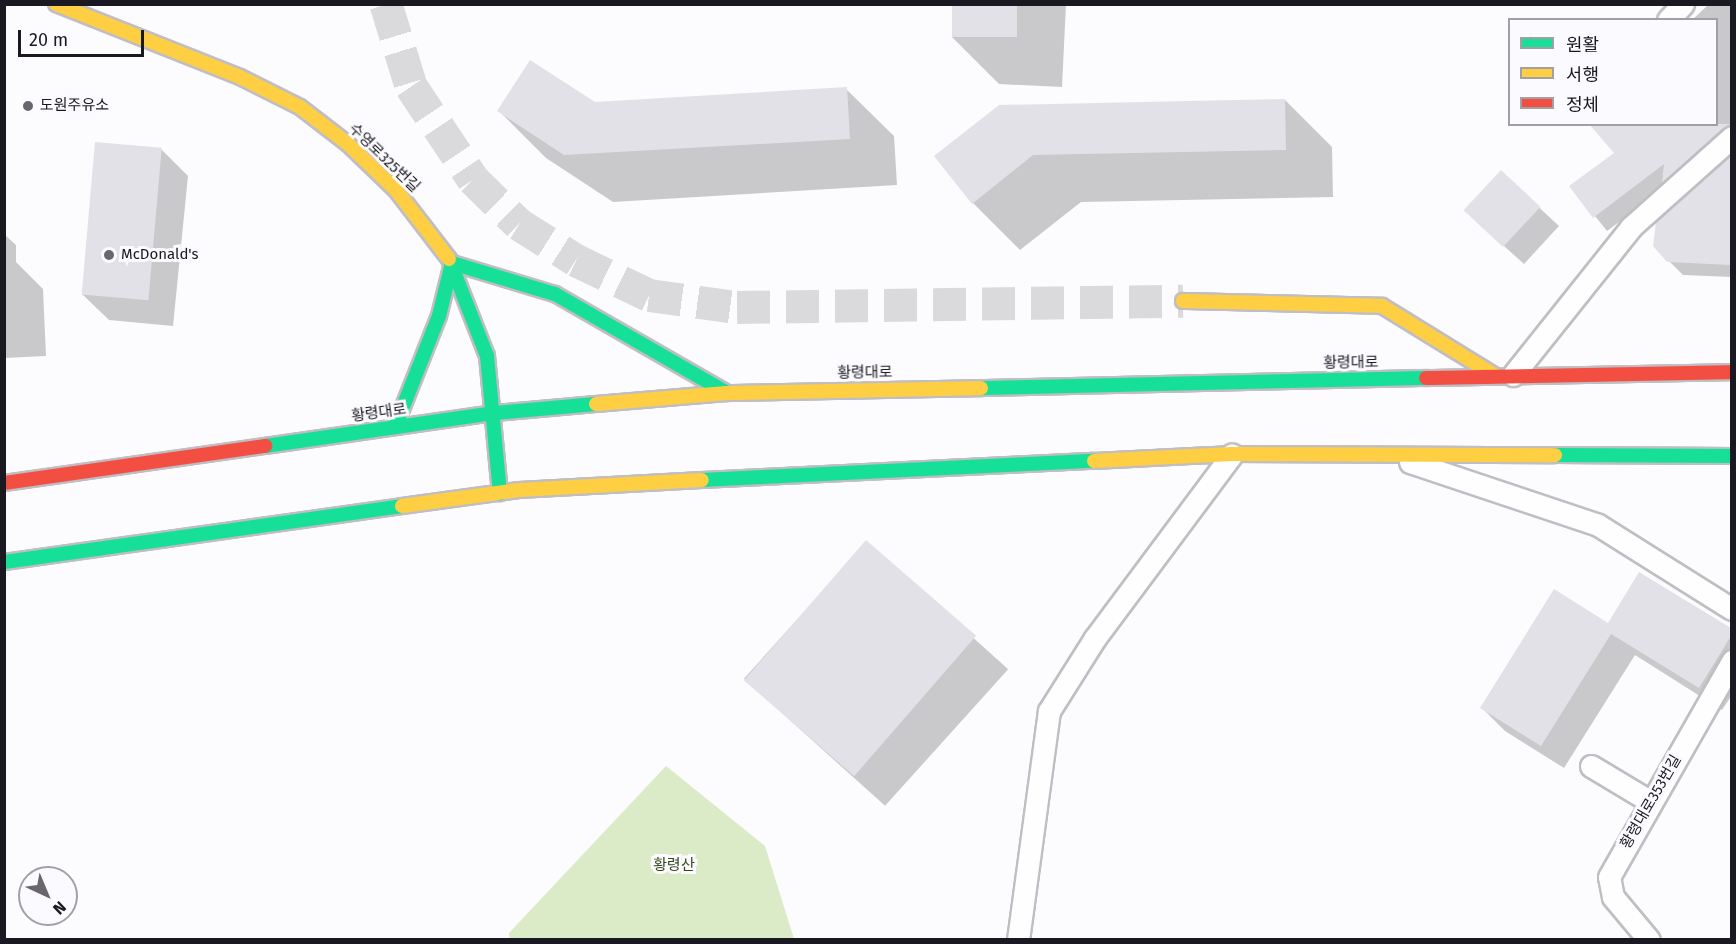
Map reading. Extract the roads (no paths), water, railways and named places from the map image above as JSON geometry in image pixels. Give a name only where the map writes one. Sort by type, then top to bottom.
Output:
[{"type":"main road","name":"수영로325번길","points":[[56,4],[240,77],[300,107],[348,144],[396,190],[427,225],[452,263],[487,356],[495,413],[500,493]]},
{"type":"main road","points":[[395,427],[439,316],[452,263],[555,294],[727,393]]},
{"type":"main road","points":[[1183,301],[1382,306],[1504,375]]},
{"type":"main road","name":"황령대로","points":[[4,483],[495,413],[727,393],[1731,372]]},
{"type":"main road","points":[[4,562],[500,493],[609,484],[1232,454],[1731,456]]},
{"type":"lane","points":[[1670,18],[1683,4]]},
{"type":"lane","points":[[1504,375],[1631,227],[1731,137]]},
{"type":"lane","points":[[1018,939],[1049,711],[1095,638],[1232,454]]},
{"type":"lane","points":[[1386,454],[1598,525],[1731,609]]},
{"type":"lane","name":"황령대로353번길","points":[[1649,939],[1613,897],[1609,877],[1731,661]]},
{"type":"lane","points":[[1591,766],[1651,802]]},
{"type":"tunnel","points":[[386,4],[411,86],[473,179],[519,224],[576,260],[649,295],[737,307],[1183,301]]},
{"type":"place","name":"도원주유소","points":[[28,106]]},
{"type":"place","name":"McDonald's","points":[[109,255]]},
{"type":"park label","name":"황령산","points":[[674,866]]}]
